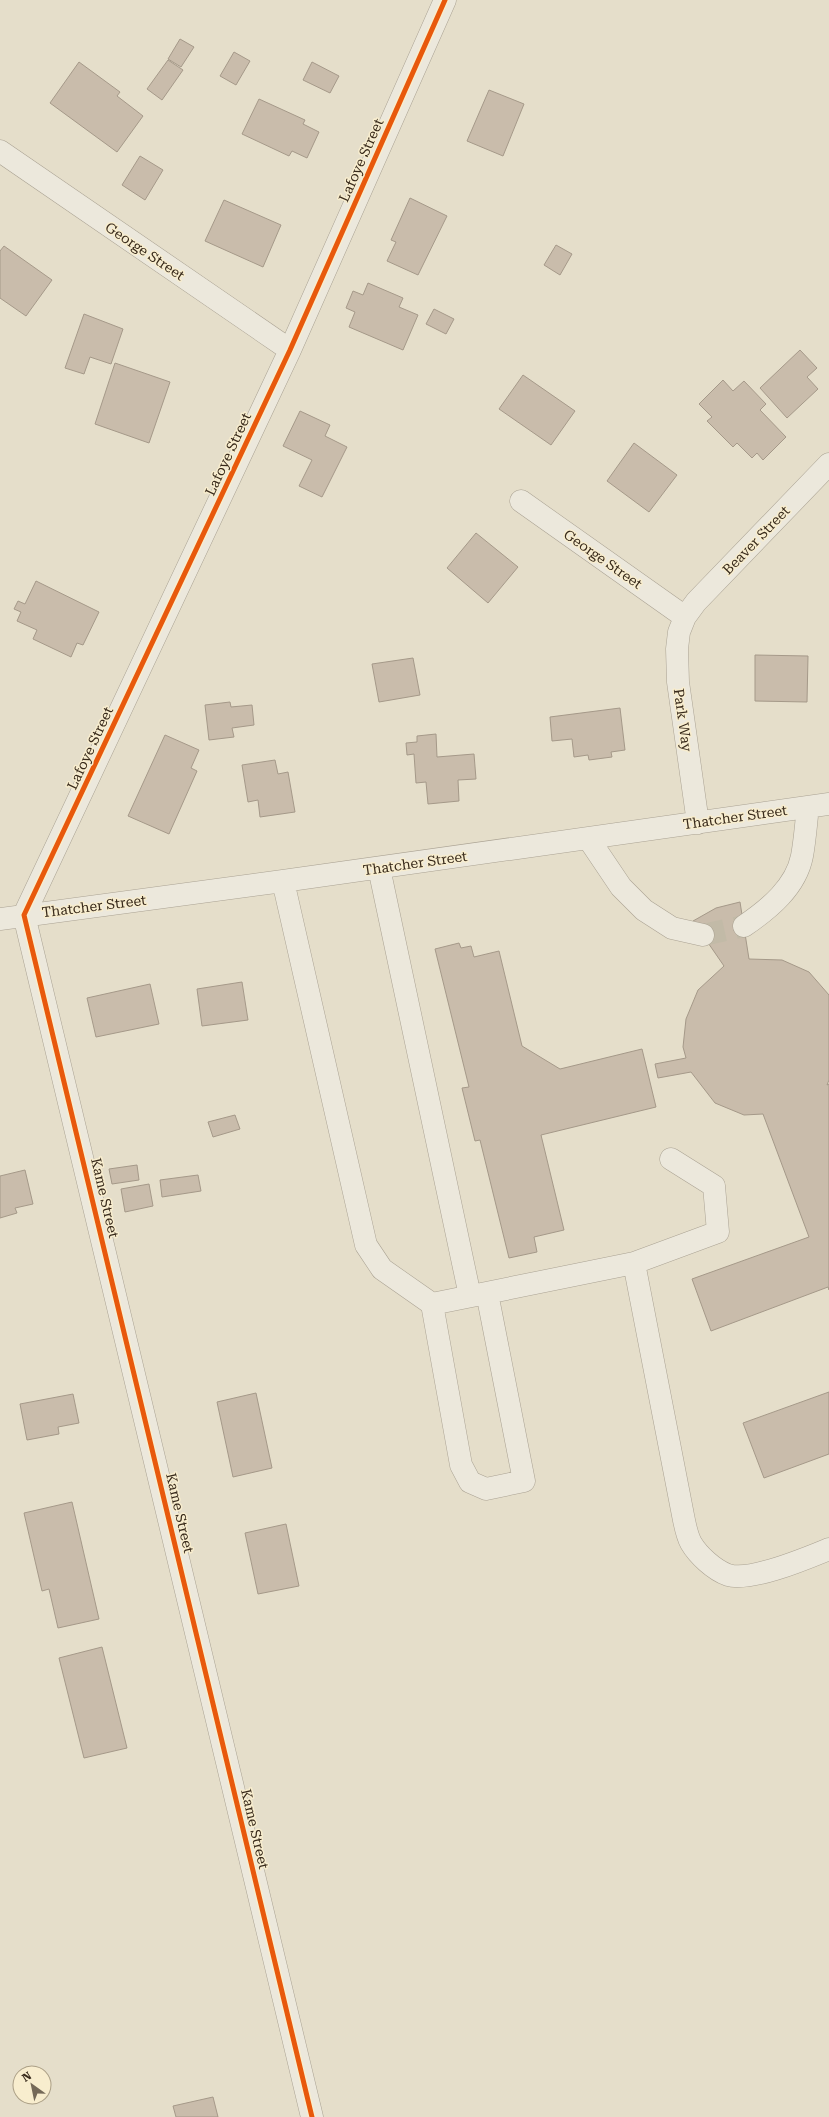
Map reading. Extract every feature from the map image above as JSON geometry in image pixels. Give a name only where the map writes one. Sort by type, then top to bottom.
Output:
[{"type":"street","name":"Lafoye Street","points":[[24,916],[290,350],[445,0]]},
{"type":"street","name":"George Street","points":[[0,151],[290,350]]},
{"type":"street","name":"Beaver Street","points":[[685,617],[696,602],[829,464]]},
{"type":"street","name":"George Street","points":[[521,501],[685,617]]},
{"type":"street","name":"Park Way","points":[[685,617],[679,632],[677,649],[678,682],[698,823]]},
{"type":"street","name":"Thatcher Street","points":[[0,919],[283,882],[819,805]]},
{"type":"street","points":[[744,926],[768,910],[791,882],[802,857],[819,805]]},
{"type":"street","points":[[588,838],[621,887],[644,910],[672,928],[703,935]]},
{"type":"street","points":[[283,882],[366,1245],[382,1269],[432,1304],[461,1466],[470,1482],[486,1489],[524,1481],[388,912],[379,868]]},
{"type":"street","name":"Kame Street","points":[[24,916],[312,2117]]},
{"type":"street","points":[[432,1304],[634,1263],[718,1232],[714,1186],[671,1159]]},
{"type":"street","points":[[634,1263],[682,1510],[690,1542],[708,1563],[728,1575],[756,1574],[783,1567],[829,1549]]},
{"type":"building","points":[[180,39],[194,47],[181,67],[168,59]]},
{"type":"building","points":[[234,52],[250,61],[236,85],[220,76]]},
{"type":"building","points":[[168,60],[183,70],[162,100],[147,89]]},
{"type":"building","points":[[79,62],[120,92],[117,96],[143,116],[117,152],[50,103]]},
{"type":"building","points":[[312,62],[339,76],[330,93],[303,80]]},
{"type":"building","points":[[489,90],[524,104],[503,156],[467,141]]},
{"type":"building","points":[[259,99],[305,120],[303,124],[319,132],[307,158],[292,151],[289,156],[242,134]]},
{"type":"building","points":[[140,156],[163,170],[145,200],[122,185]]},
{"type":"building","points":[[410,198],[447,216],[418,275],[387,261],[396,242],[391,240]]},
{"type":"building","points":[[224,200],[281,225],[263,267],[205,241]]},
{"type":"building","points":[[556,245],[572,254],[560,275],[544,265]]},
{"type":"building","points":[[4,246],[52,280],[26,316],[0,298],[0,251]]},
{"type":"building","points":[[368,283],[403,298],[399,307],[418,315],[403,350],[349,327],[355,312],[346,308],[353,291],[363,295]]},
{"type":"building","points":[[434,309],[454,319],[446,334],[426,324]]},
{"type":"building","points":[[84,314],[123,329],[111,364],[90,357],[84,374],[65,368]]},
{"type":"building","points":[[800,350],[817,368],[807,377],[818,389],[787,418],[760,388]]},
{"type":"building","points":[[115,363],[170,382],[149,443],[95,424]]},
{"type":"building","points":[[523,375],[575,411],[551,445],[499,409]]},
{"type":"building","points":[[723,380],[733,391],[744,381],[766,404],[760,410],[786,437],[763,460],[757,453],[752,458],[737,443],[733,447],[707,421],[712,417],[699,404]]},
{"type":"building","points":[[300,411],[330,425],[325,436],[347,447],[322,497],[299,486],[312,460],[283,446]]},
{"type":"building","points":[[634,443],[677,475],[649,512],[607,481]]},
{"type":"building","points":[[476,533],[518,567],[488,603],[447,568]]},
{"type":"building","points":[[36,581],[99,612],[83,645],[77,643],[71,657],[33,639],[37,630],[17,621],[21,612],[14,609],[18,601],[25,604]]},
{"type":"building","points":[[755,655],[808,656],[807,702],[755,701]]},
{"type":"building","points":[[413,658],[420,695],[379,702],[372,664]]},
{"type":"building","points":[[230,702],[231,707],[252,705],[254,725],[232,728],[234,737],[209,740],[205,705]]},
{"type":"building","points":[[620,708],[625,750],[611,752],[612,757],[589,760],[588,755],[574,757],[572,739],[552,741],[550,717]]},
{"type":"building","points":[[436,734],[437,757],[474,754],[476,779],[458,780],[459,801],[428,804],[426,782],[416,783],[414,754],[407,755],[406,743],[417,742],[417,736]]},
{"type":"building","points":[[165,735],[199,750],[191,768],[197,771],[169,834],[128,816]]},
{"type":"building","points":[[275,760],[278,774],[288,772],[295,812],[260,817],[258,800],[248,802],[242,765]]},
{"type":"building","points":[[740,902],[749,959],[782,960],[809,972],[829,995],[829,1080],[827,1085],[829,1084],[829,1290],[828,1287],[711,1331],[692,1279],[809,1237],[763,1114],[744,1115],[715,1103],[691,1072],[658,1078],[655,1064],[686,1058],[683,1047],[686,1019],[698,990],[724,966],[693,921],[716,908]]},
{"type":"building","points":[[459,943],[461,948],[471,946],[474,957],[499,951],[522,1046],[560,1069],[642,1049],[656,1107],[541,1135],[564,1230],[534,1237],[537,1252],[509,1258],[480,1140],[475,1141],[462,1088],[469,1087],[435,949]]},
{"type":"building","points":[[242,982],[248,1020],[202,1026],[197,989]]},
{"type":"building","points":[[150,984],[159,1024],[96,1037],[87,998]]},
{"type":"building","points":[[235,1115],[240,1129],[213,1137],[208,1122]]},
{"type":"building","points":[[137,1165],[139,1180],[112,1184],[109,1169]]},
{"type":"building","points":[[25,1170],[33,1204],[15,1208],[17,1213],[0,1218],[0,1176]]},
{"type":"building","points":[[198,1175],[201,1191],[162,1197],[160,1180]]},
{"type":"building","points":[[149,1184],[153,1206],[125,1212],[121,1189]]},
{"type":"building","points":[[829,1392],[829,1454],[764,1478],[743,1423]]},
{"type":"building","points":[[256,1393],[272,1468],[233,1477],[217,1402]]},
{"type":"building","points":[[73,1394],[79,1423],[58,1427],[59,1434],[27,1440],[20,1404]]},
{"type":"building","points":[[72,1502],[99,1619],[58,1628],[49,1589],[42,1591],[24,1513]]},
{"type":"building","points":[[286,1524],[299,1586],[258,1594],[245,1533]]},
{"type":"building","points":[[102,1647],[127,1748],[84,1758],[59,1658]]},
{"type":"building","points":[[213,2097],[218,2117],[176,2117],[173,2106]]},
{"type":"tunnel","points":[[703,935],[744,926]]},
{"type":"cycle path","points":[[312,2117],[24,915],[290,350],[445,0]]}]
